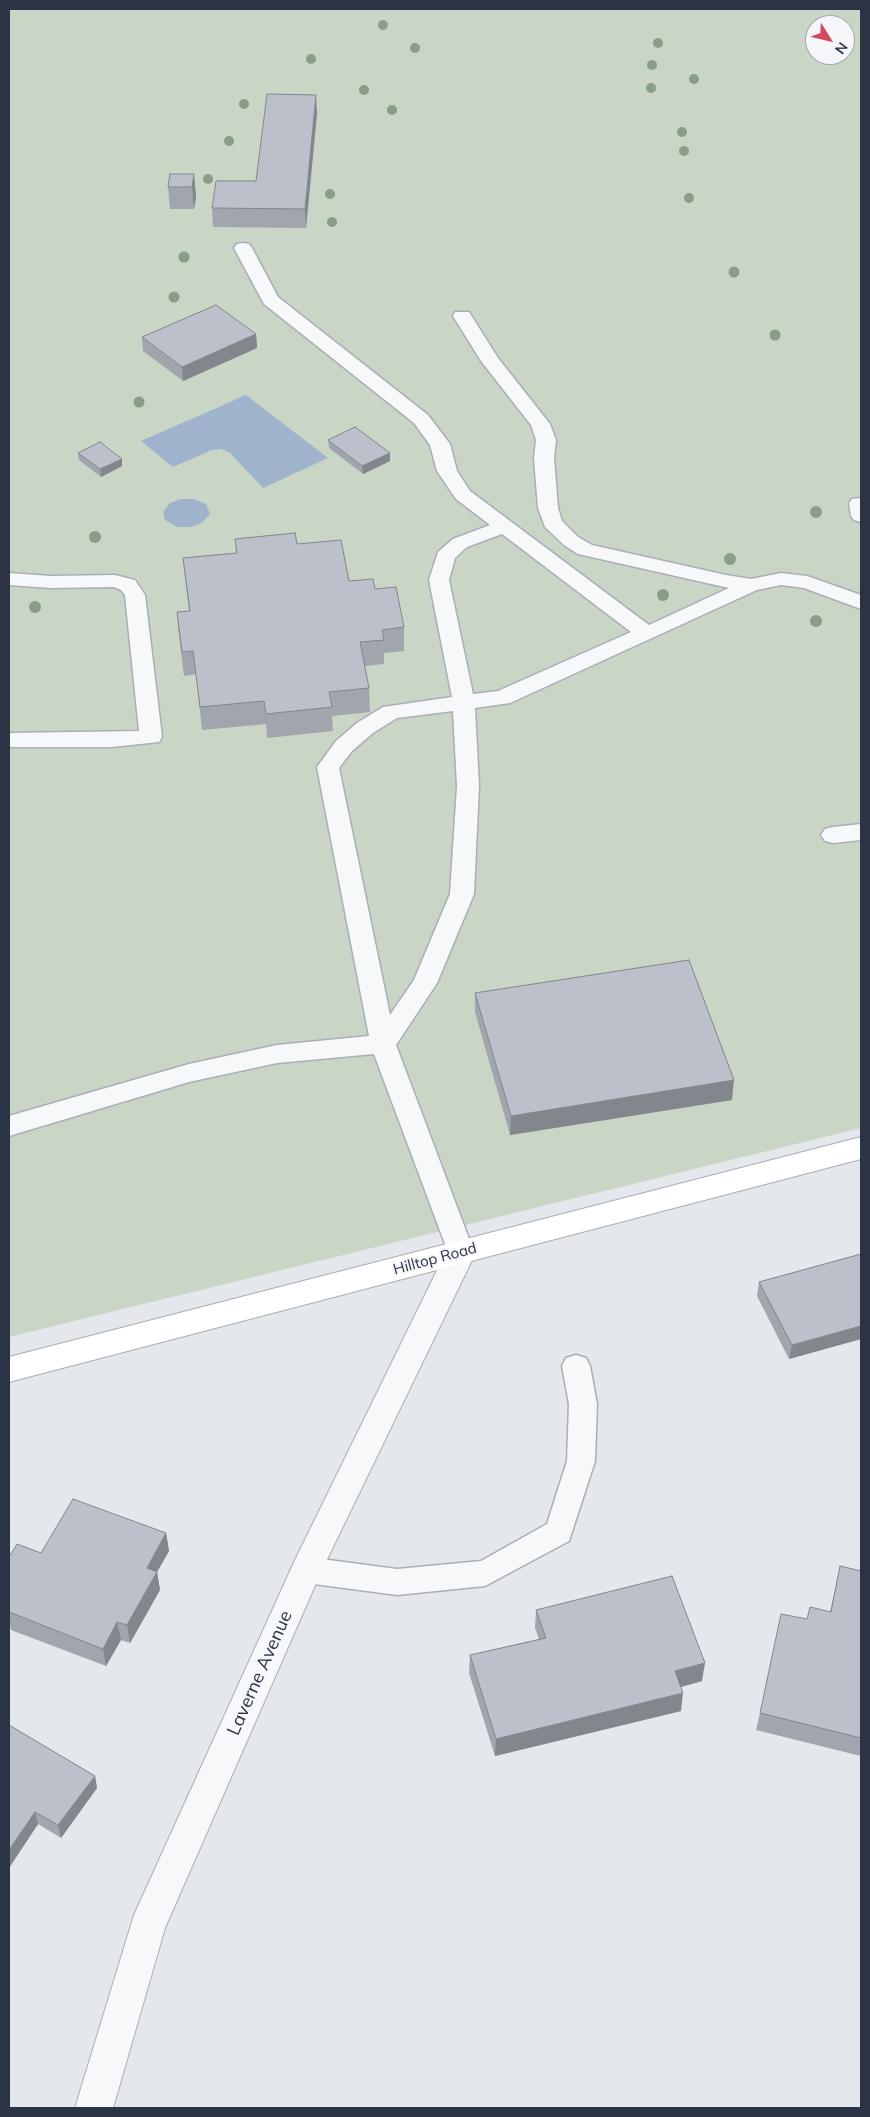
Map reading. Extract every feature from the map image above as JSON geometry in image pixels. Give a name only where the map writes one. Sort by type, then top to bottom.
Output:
[{"type":"street","name":"Hilltop Road","points":[[9,1370],[861,1148]]},
{"type":"street","name":"Laverne Avenue","points":[[94,2108],[148,1927],[306,1570],[461,1252]]},
{"type":"lane","points":[[243,248],[270,300],[421,419],[440,444],[447,471],[463,495],[647,634]]},
{"type":"lane","points":[[462,316],[490,361],[540,424],[546,440],[544,458],[548,508],[552,523],[571,541],[586,550],[751,585]]},
{"type":"lane","points":[[9,1126],[189,1073],[277,1054],[383,1044],[426,983],[462,894],[468,786],[464,702],[439,580],[445,556],[460,543],[506,526]]},
{"type":"lane","points":[[9,579],[51,582],[115,581],[128,585],[135,596],[151,737],[112,740],[9,740]]},
{"type":"lane","points":[[461,1252],[383,1044],[328,767],[344,746],[365,728],[391,712],[502,698],[709,606],[751,585],[781,579],[808,582],[861,602]]},
{"type":"lane","points":[[833,835],[861,832]]},
{"type":"lane","points":[[306,1570],[397,1582],[484,1573],[559,1532],[581,1460],[583,1404],[576,1366]]},
{"type":"green space","points":[[9,9],[861,9],[861,1128],[9,1337]]},
{"type":"water","points":[[246,395],[328,458],[263,488],[230,453],[221,449],[212,450],[173,467],[141,441]]},
{"type":"water","points":[[181,499],[193,499],[206,504],[210,514],[202,523],[190,527],[177,527],[165,520],[163,512],[170,503]]},
{"type":"building","points":[[267,94],[316,95],[305,209],[212,208],[216,181],[256,181]]},
{"type":"building","points":[[170,174],[194,174],[192,187],[168,187]]},
{"type":"building","points":[[216,305],[256,334],[182,367],[142,337]]},
{"type":"building","points":[[355,427],[390,453],[362,466],[328,440]]},
{"type":"building","points":[[100,442],[122,459],[100,469],[78,453]]},
{"type":"building","points":[[295,533],[297,544],[341,540],[349,581],[373,579],[375,589],[396,587],[404,627],[382,630],[384,640],[360,642],[369,688],[329,692],[332,707],[266,714],[264,701],[200,707],[193,651],[182,652],[177,612],[190,611],[183,558],[237,553],[235,539]]},
{"type":"building","points":[[689,960],[734,1080],[511,1116],[475,993]]},
{"type":"building","points":[[861,1254],[861,1326],[792,1345],[759,1282]]},
{"type":"building","points":[[73,1499],[166,1533],[147,1568],[157,1572],[127,1625],[117,1622],[103,1649],[9,1612],[9,1557],[17,1544],[41,1553]]},
{"type":"building","points":[[840,1566],[861,1571],[861,1738],[760,1713],[781,1614],[807,1619],[810,1607],[831,1612]]},
{"type":"building","points":[[672,1576],[705,1663],[675,1671],[683,1693],[496,1739],[470,1655],[546,1638],[536,1610]]},
{"type":"building","points":[[9,1725],[95,1776],[58,1825],[35,1812],[9,1850]]}]
